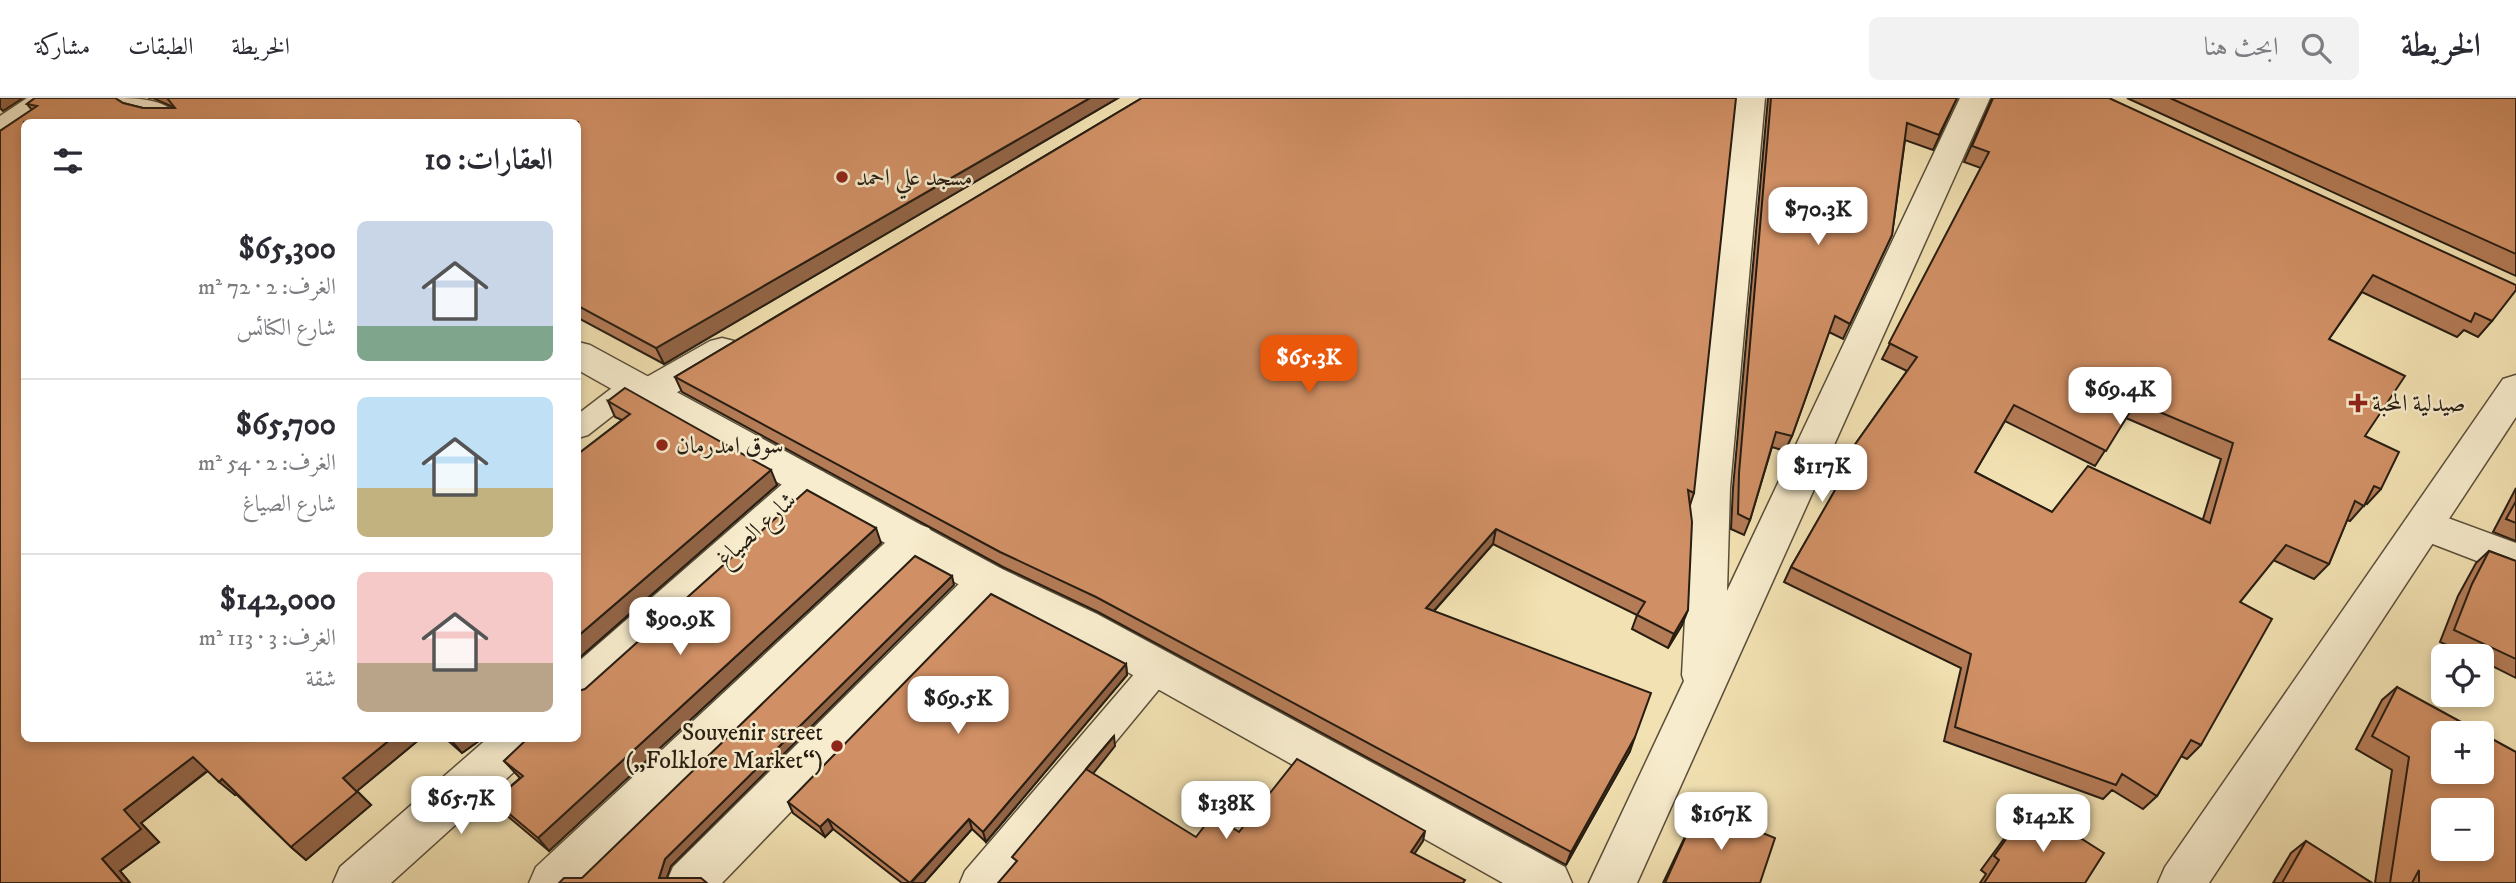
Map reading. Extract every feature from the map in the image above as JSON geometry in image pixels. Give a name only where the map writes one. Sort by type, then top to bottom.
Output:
[{"type":"street","points":[[0,129],[47,98]]},
{"type":"street","points":[[127,98],[164,119]]},
{"type":"street","points":[[1702,696],[1711,488],[1750,98]]},
{"type":"street","points":[[1613,883],[1702,696],[1975,98]]},
{"type":"street","points":[[642,388],[750,333]]},
{"type":"street","points":[[581,356],[988,582],[1082,626],[1159,667],[1548,883]]},
{"type":"street","points":[[2182,883],[2516,388]]},
{"type":"street","name":"شارع الصياغ","points":[[581,685],[810,482]]},
{"type":"street","points":[[2426,525],[2516,560]]},
{"type":"street","points":[[553,883],[915,540]]},
{"type":"street","points":[[690,883],[988,582]]},
{"type":"street","points":[[357,883],[516,742]]},
{"type":"lane","points":[[581,426],[642,388]]},
{"type":"lane","points":[[977,883],[1159,667]]},
{"type":"building","points":[[35,98],[115,98],[143,108],[175,108],[167,98],[1090,98],[656,348],[581,308],[581,119],[21,119],[21,742],[387,742],[343,778],[357,792],[291,847],[222,779],[219,782],[193,757],[124,810],[141,829],[102,859],[123,883],[0,883],[0,131],[37,106],[27,104]]},
{"type":"building","points":[[1142,98],[1736,98],[1694,493],[1688,490],[1692,522],[1688,610],[1674,634],[1637,615],[1645,602],[1496,529],[1426,608],[1651,693],[1635,737],[1571,852],[1096,597],[1000,552],[675,377]]},
{"type":"building","points":[[1771,98],[1957,98],[1939,135],[1907,123],[1892,235],[1850,324],[1835,316],[1792,436],[1776,432],[1750,520],[1738,514],[1739,473]]},
{"type":"building","points":[[1993,98],[2109,98],[2516,285],[2516,290],[2492,321],[2475,313],[2471,322],[2373,275],[2329,339],[2405,376],[2365,436],[2399,452],[2381,489],[2374,486],[2364,506],[2355,501],[2329,564],[2286,545],[2240,602],[2272,619],[2201,745],[2191,740],[2157,796],[2122,774],[2116,785],[1955,727],[1971,654],[1791,567],[1855,455],[1849,453],[1917,357],[1889,343],[1989,152],[1972,146]],"holes":[[[2136,402],[2233,443],[2210,523],[2088,466],[2052,512],[1975,472],[2014,405],[2106,451]]]},
{"type":"building","points":[[2170,98],[2516,98],[2516,254]]},
{"type":"building","points":[[625,388],[771,470],[581,633],[581,452],[630,414],[608,401]]},
{"type":"building","points":[[807,490],[876,528],[538,838],[494,801],[523,776],[504,761],[524,742],[581,742],[581,690]]},
{"type":"building","points":[[2516,501],[2516,523],[2506,519]]},
{"type":"building","points":[[2489,551],[2516,561],[2516,659],[2494,649],[2494,644],[2484,644],[2454,630],[2472,584]]},
{"type":"building","points":[[915,556],[952,576],[665,859],[659,878],[701,878],[707,883],[559,883],[564,878],[582,878]]},
{"type":"building","points":[[991,594],[1126,664],[983,832],[969,819],[910,883],[828,819],[820,827],[788,802]]},
{"type":"building","points":[[2397,687],[2459,721],[2431,721],[2431,784],[2494,784],[2494,740],[2516,752],[2516,883],[2419,883],[2419,870],[2412,883],[2390,883],[2409,757],[2372,736]]},
{"type":"building","points":[[1297,759],[1425,831],[1411,852],[1465,880],[1463,883],[998,883],[1017,861],[1012,857],[1086,769],[1196,837],[1213,815],[1239,832]]},
{"type":"building","points":[[2030,806],[2104,853],[2085,883],[1984,883],[1999,860],[1994,856]]},
{"type":"building","points":[[1699,807],[1775,838],[1760,883],[1665,883]]},
{"type":"building","points":[[2306,841],[2372,883],[2282,883]]},
{"type":"place","name":"مسجد علي احمد","points":[[842,177]]},
{"type":"place","name":"صيدلية المحبة","points":[[2358,403]]},
{"type":"place","name":"سوق امدرمان","points":[[662,445]]},
{"type":"place","name":"Souvenir street („Folklore Market“)","points":[[837,746]]}]
